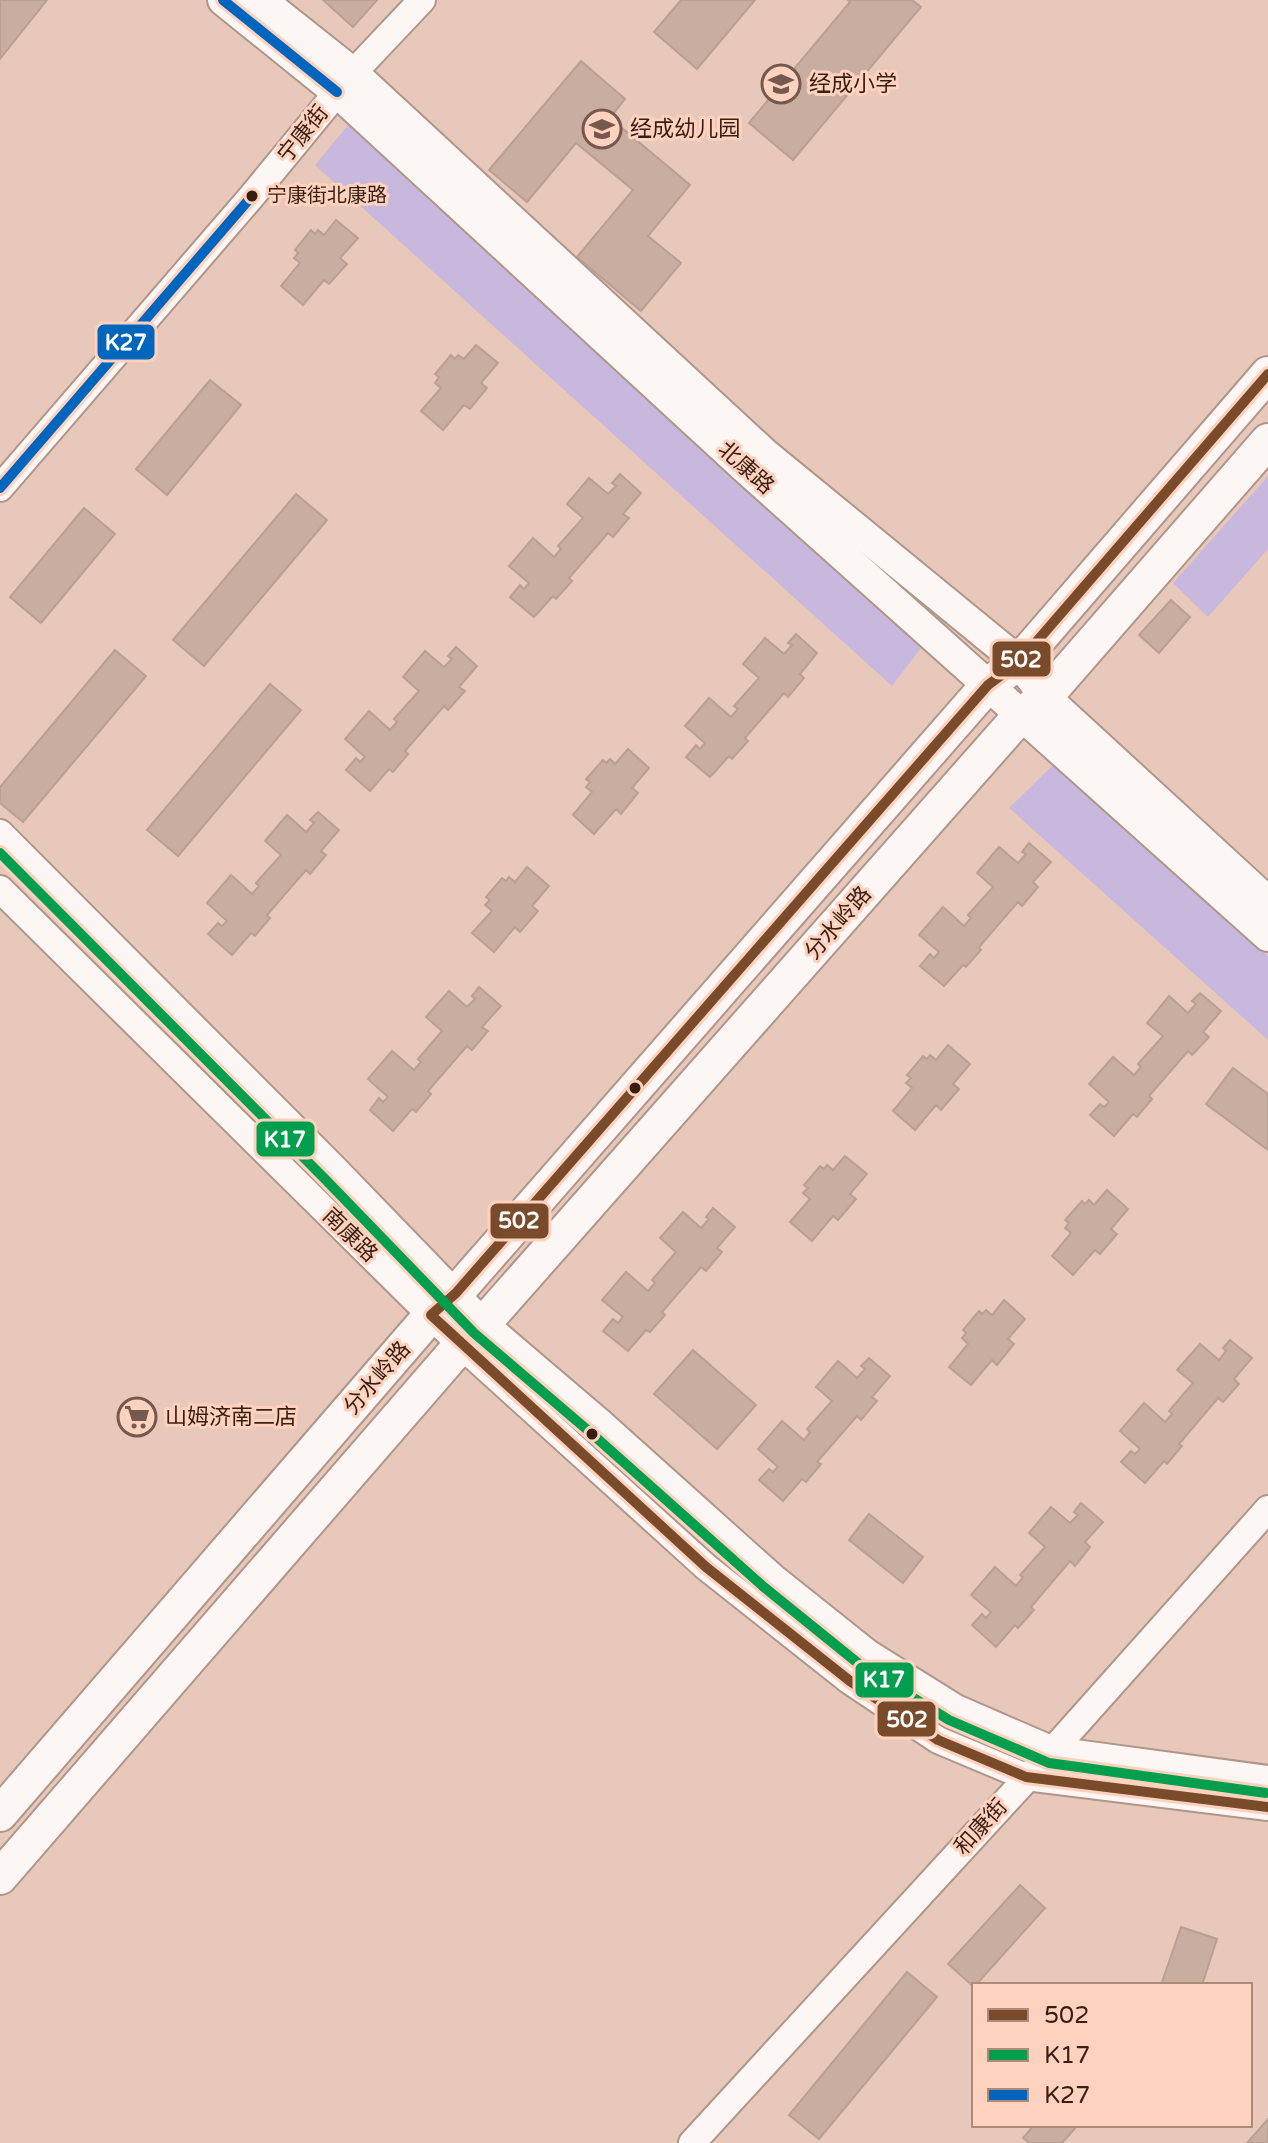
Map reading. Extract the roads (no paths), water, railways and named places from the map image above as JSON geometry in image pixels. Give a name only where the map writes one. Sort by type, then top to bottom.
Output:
[{"type":"main road","name":"北康路","points":[[223,0],[345,83],[765,454],[1019,662],[1033,706],[1268,936]]},
{"type":"main road","name":"北康路","points":[[261,0],[744,467],[988,685],[1033,706],[1268,902]]},
{"type":"main road","name":"分水岭路","points":[[0,1814],[988,685],[1019,662],[1268,374]]},
{"type":"main road","name":"分水岭路","points":[[0,1877],[472,1334],[1268,441]]},
{"type":"street","name":"宁康街","points":[[0,488],[252,196],[345,83],[422,0]]},
{"type":"street","name":"南康路","points":[[0,833],[472,1334],[706,1567],[850,1681],[938,1740],[1026,1777],[1268,1807]]},
{"type":"street","name":"南康路","points":[[0,889],[444,1304]]},
{"type":"street","name":"南康路","points":[[472,1334],[600,1422],[774,1578],[868,1653],[956,1708],[1053,1750],[1268,1779]]},
{"type":"street","name":"和康街","points":[[692,2143],[1053,1750],[1268,1509]]},
{"type":"place","name":"经成小学","points":[[781,84]]},
{"type":"place","name":"经成幼儿园","points":[[602,129]]},
{"type":"place","name":"宁康街北康路","points":[[252,196]]},
{"type":"place","name":"山姆济南二店","points":[[137,1417]]}]
